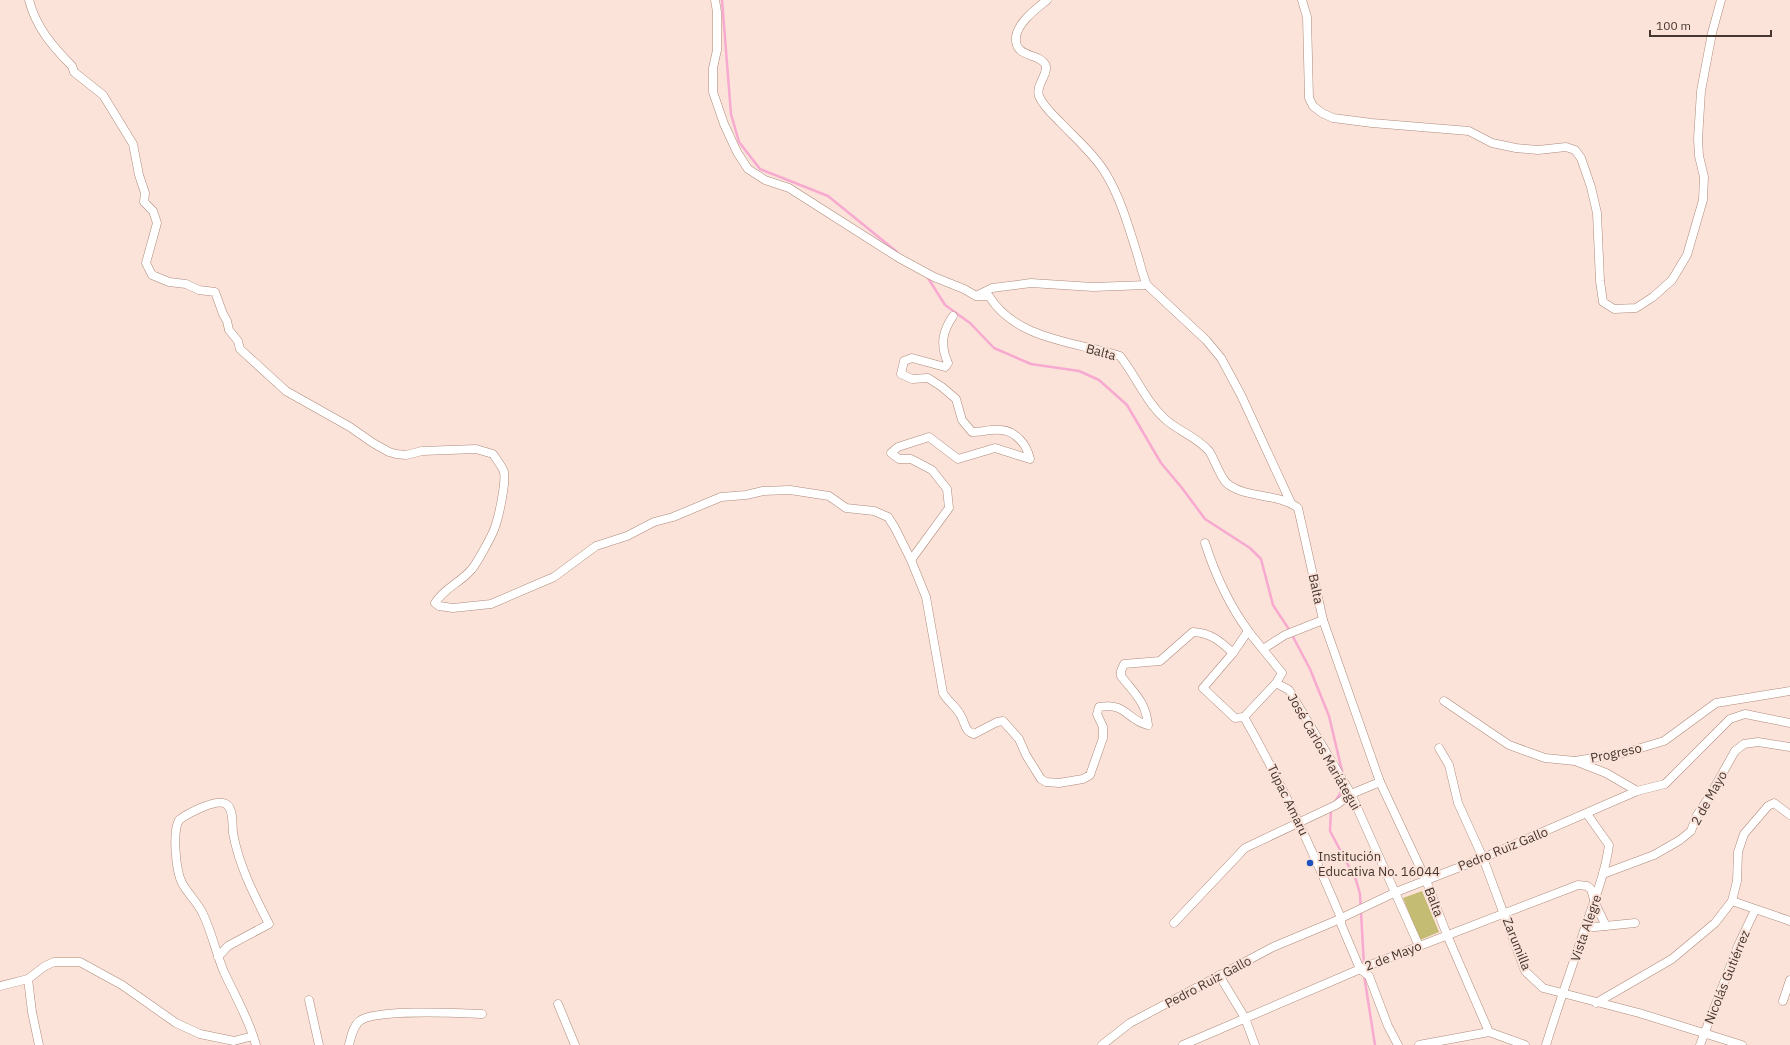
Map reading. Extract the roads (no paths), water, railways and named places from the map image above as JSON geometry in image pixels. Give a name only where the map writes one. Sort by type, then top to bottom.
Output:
[{"type":"street","points":[[29,0],[33,17],[44,34],[72,66],[74,72],[103,95],[133,144],[139,175],[145,193],[144,202],[153,211],[157,223],[146,263],[152,275],[169,282],[186,284],[199,290],[215,292],[227,321],[229,330],[238,341],[240,349],[257,364],[266,375],[286,391],[350,427],[389,452],[406,455],[422,451],[476,450],[493,454],[504,472],[503,489],[495,527],[473,569],[461,581],[446,590],[438,598],[435,603],[439,606],[465,608],[491,604],[554,576],[596,546],[627,536],[654,522],[673,517],[721,497],[746,495],[763,491],[790,490],[829,496],[846,508],[874,512],[888,517],[911,560],[926,598],[943,692],[948,701],[961,715],[966,730],[970,733],[977,733],[996,722],[1003,721],[1020,740],[1026,755],[1038,774],[1046,782],[1065,782],[1083,779],[1090,775],[1103,738],[1103,727],[1097,714],[1099,707],[1119,708],[1127,712],[1138,723],[1148,725],[1147,712],[1144,705],[1121,676],[1120,671],[1124,664],[1160,662],[1193,632],[1207,634],[1216,638],[1233,653]]},
{"type":"street","points":[[715,0],[717,12],[717,50],[713,68],[713,92],[734,145],[748,169],[765,180],[789,188],[899,258],[945,283],[964,289],[976,296],[992,288],[1031,283],[1093,287],[1147,285]]},
{"type":"street","points":[[1047,0],[1028,17],[1016,37],[1017,46],[1024,53],[1043,61],[1046,65],[1039,95],[1045,106],[1087,150],[1106,173],[1118,198],[1147,285],[1206,340],[1221,358],[1241,395],[1291,503]]},
{"type":"street","points":[[1302,0],[1307,17],[1309,98],[1313,106],[1322,113],[1333,118],[1372,124],[1469,131],[1492,143],[1516,148],[1538,150],[1566,147],[1575,150],[1581,158],[1591,186],[1597,213],[1600,281],[1603,302],[1614,310],[1636,308],[1653,297],[1672,280],[1687,255],[1703,200],[1704,178],[1699,156],[1698,139],[1701,91],[1712,33],[1721,0]]},
{"type":"street","name":"Balta","points":[[976,296],[989,296],[1002,314],[1014,322],[1045,335],[1080,347],[1120,356],[1163,418],[1178,430],[1199,442],[1209,451],[1227,485],[1240,491],[1291,503],[1298,508],[1323,620],[1380,782],[1426,880],[1447,935],[1488,1032]]},
{"type":"street","points":[[911,560],[950,508],[947,489],[932,470],[911,459],[899,459],[891,453],[898,447],[929,437],[958,459],[995,448],[1030,459],[1028,450],[1016,434],[1000,430],[972,432],[962,420],[956,399],[942,387],[928,378],[912,379],[901,374],[904,361],[912,358],[945,367],[948,363],[943,353],[942,342],[945,327],[953,316]]},
{"type":"street","name":"José Carlos Mariátegui","points":[[1205,543],[1215,574],[1248,631],[1282,673],[1276,683],[1289,690],[1351,794],[1419,946]]},
{"type":"street","points":[[1263,649],[1285,634],[1303,626],[1323,620]]},
{"type":"street","points":[[1248,631],[1233,653],[1203,688],[1235,718],[1244,717],[1276,683]]},
{"type":"street","name":"Progreso","points":[[1444,700],[1509,745],[1545,758],[1574,761],[1624,753],[1664,741],[1716,703],[1790,691]]},
{"type":"street","name":"Pedro Ruiz Gallo","points":[[1102,1045],[1130,1023],[1273,947],[1341,918],[1396,892],[1483,858],[1637,791],[1665,784],[1730,718],[1745,714],[1790,723]]},
{"type":"street","name":"Túpac Amaru","points":[[1244,717],[1273,768],[1299,821],[1362,970],[1369,976],[1388,1026],[1398,1045]]},
{"type":"street","name":"2 de Mayo","points":[[1603,874],[1654,855],[1680,840],[1691,831],[1697,815],[1708,799],[1735,751],[1744,744],[1758,742],[1790,747]]},
{"type":"street","name":"Zarumilla","points":[[1439,748],[1449,765],[1458,803],[1483,858],[1525,971],[1543,988],[1561,994],[1639,1013],[1742,1045]]},
{"type":"street","points":[[1574,761],[1606,773],[1637,791]]},
{"type":"street","points":[[1174,923],[1231,861],[1245,848],[1299,821],[1336,805],[1351,794],[1380,782]]},
{"type":"street","points":[[218,956],[228,946],[269,924],[248,884],[234,834],[230,809],[225,803],[203,806],[180,819],[177,825],[176,836],[179,875],[182,884],[203,913],[218,956],[256,1045]]},
{"type":"street","points":[[1596,1003],[1672,959],[1715,923],[1732,901],[1737,881],[1738,852],[1744,834],[1768,806],[1774,804],[1790,815]]},
{"type":"street","name":"Vista Alegre","points":[[1546,1045],[1561,994],[1580,948],[1585,928],[1595,904],[1609,845],[1587,814]]},
{"type":"street","name":"2 de Mayo","points":[[1187,1044],[1245,1018],[1419,946],[1578,885],[1587,886],[1591,889],[1595,904]]},
{"type":"street","points":[[1732,901],[1790,921]]},
{"type":"street","points":[[1595,904],[1606,926]]},
{"type":"street","name":"Nicolás Gutiérrez","points":[[1700,1045],[1738,946],[1755,910]]},
{"type":"street","points":[[1585,928],[1635,923]]},
{"type":"street","points":[[0,986],[28,980],[45,966],[54,962],[80,962],[122,985],[176,1023],[200,1034],[218,1039],[234,1041],[253,1036]]},
{"type":"street","points":[[1219,975],[1245,1018],[1255,1045]]},
{"type":"street","points":[[28,980],[32,1012],[39,1045]]},
{"type":"street","points":[[1783,1001],[1790,980]]},
{"type":"street","points":[[309,1000],[319,1045]]},
{"type":"street","points":[[558,1004],[575,1045]]},
{"type":"street","points":[[349,1045],[353,1031],[361,1021],[370,1018],[389,1014],[452,1012],[482,1014]]},
{"type":"street","points":[[1419,1045],[1488,1032],[1525,1045]]},
{"type":"waterway","points":[[722,0],[731,114],[739,142],[760,169],[828,196],[897,252]]},
{"type":"waterway","points":[[928,278],[945,305],[970,323],[994,348],[1031,364],[1079,371],[1099,380],[1127,405],[1161,463],[1205,519],[1250,548],[1261,559],[1273,605],[1290,631],[1310,669],[1329,716],[1343,775]]},
{"type":"waterway","points":[[1334,803],[1343,786]]},
{"type":"waterway","points":[[1331,809],[1330,831],[1356,880],[1360,894],[1364,966]]},
{"type":"waterway","points":[[1364,975],[1375,1045]]},
{"type":"place","name":"Institución Educativa No. 16044","points":[[1310,863]]}]
